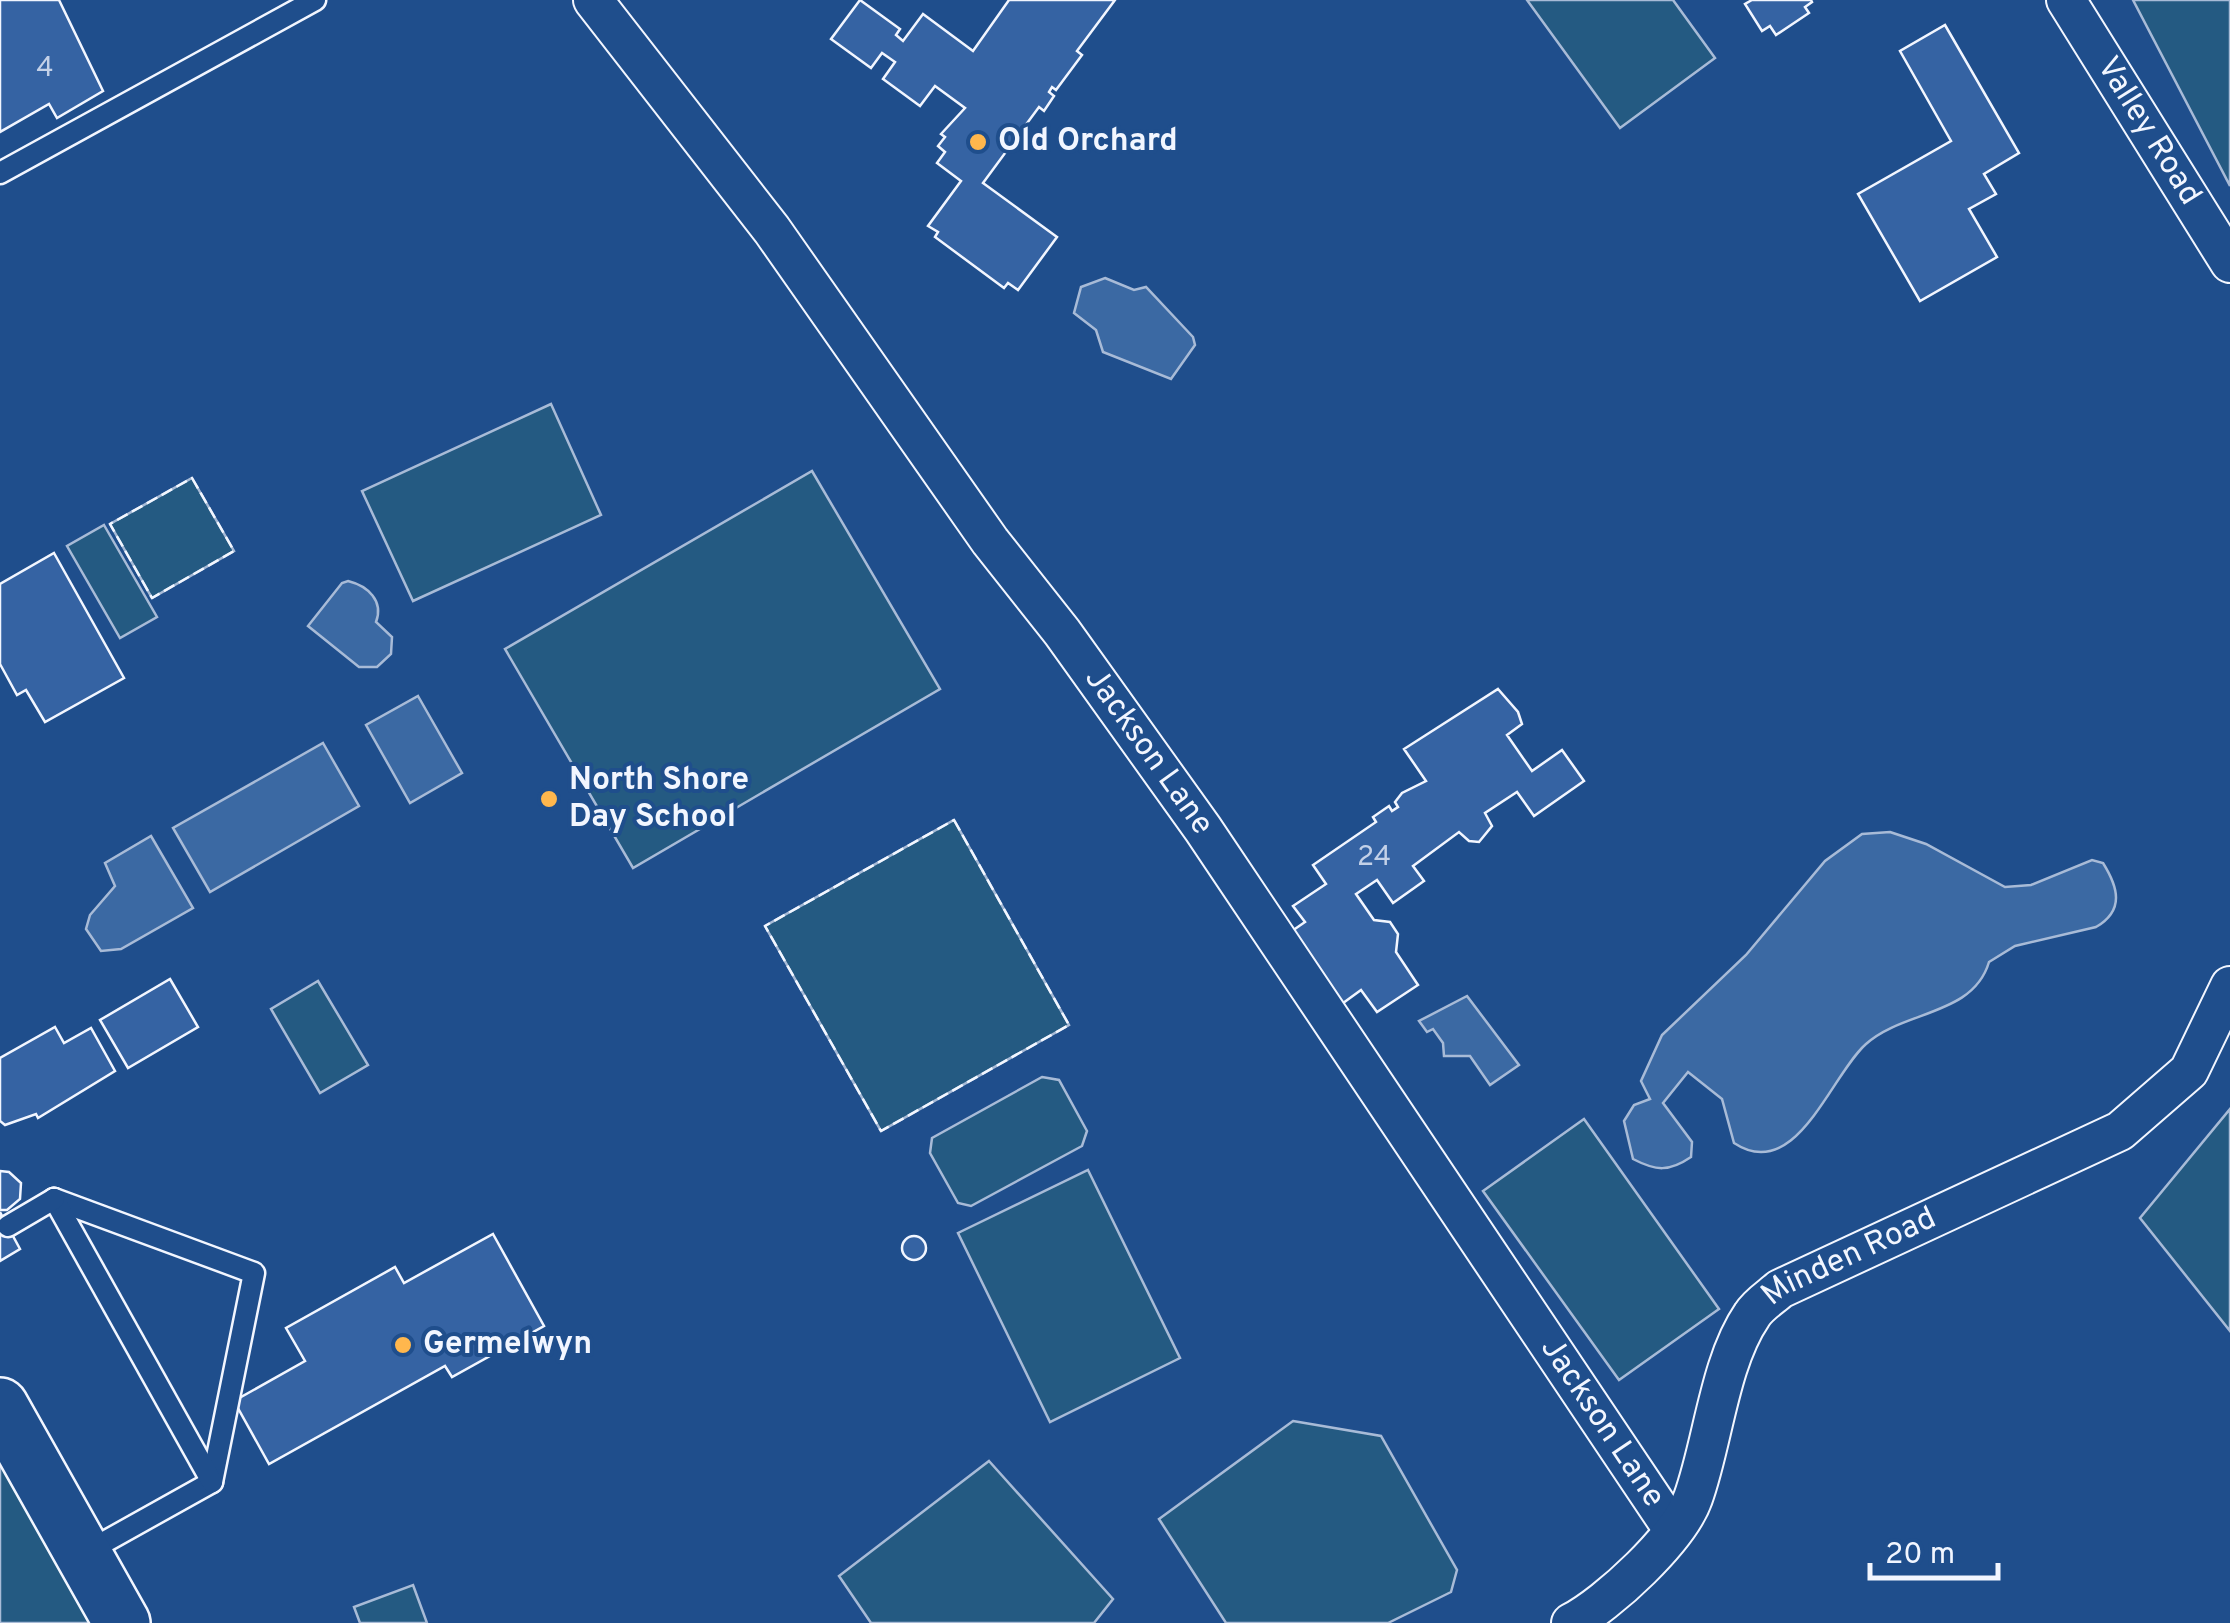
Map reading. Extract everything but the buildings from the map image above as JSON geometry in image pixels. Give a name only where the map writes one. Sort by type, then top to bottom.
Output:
[{"type":"street","name":"Jackson Lane","points":[[593,0],[772,230],[990,542],[1062,632],[1192,814],[1672,1528]]},
{"type":"street","name":"Valley Road","points":[[2066,0],[2230,263]]},
{"type":"street","name":"Minden Road","points":[[1570,1623],[1593,1612],[1643,1566],[1692,1503],[1738,1344],[1753,1312],[1780,1289],[2120,1131],[2189,1072],[2230,986]]},
{"type":"street","points":[[0,1406],[122,1623]]},
{"type":"lane","points":[[0,173],[314,0]]},
{"type":"lane","points":[[8,1226],[54,1199]]},
{"type":"lane","points":[[54,1199],[212,1482]]},
{"type":"lane","points":[[54,1199],[254,1272],[212,1482],[82,1554]]},
{"type":"shaded area","points":[[1527,0],[1673,0],[1715,58],[1620,128]]},
{"type":"shaded area","points":[[2133,0],[2230,0],[2230,186]]},
{"type":"shaded area","points":[[1105,278],[1134,290],[1146,287],[1193,337],[1195,345],[1171,379],[1103,352],[1096,330],[1074,313],[1081,287]]},
{"type":"shaded area","points":[[551,404],[601,515],[413,601],[362,491]]},
{"type":"shaded area","points":[[812,471],[940,689],[633,868],[505,649]]},
{"type":"shaded area","points":[[192,478],[234,551],[152,598],[110,524]]},
{"type":"shaded area","points":[[104,525],[157,617],[120,638],[67,546]]},
{"type":"shaded area","points":[[348,581],[362,587],[376,601],[376,622],[392,637],[391,654],[377,667],[359,667],[308,626],[342,583]]},
{"type":"shaded area","points":[[418,696],[462,773],[410,803],[366,725]]},
{"type":"shaded area","points":[[323,743],[359,806],[210,892],[173,828]]},
{"type":"shaded area","points":[[954,820],[1069,1025],[881,1131],[765,926]]},
{"type":"shaded area","points":[[1890,832],[1926,844],[2005,887],[2031,885],[2092,860],[2103,863],[2115,889],[2115,906],[2096,927],[2015,946],[1989,962],[1981,980],[1953,1003],[1899,1024],[1866,1044],[1810,1121],[1776,1149],[1756,1152],[1734,1143],[1722,1099],[1688,1072],[1663,1103],[1692,1142],[1691,1157],[1662,1168],[1633,1159],[1624,1121],[1634,1105],[1650,1099],[1641,1081],[1662,1035],[1746,955],[1825,861],[1862,834]]},
{"type":"shaded area","points":[[151,836],[193,908],[121,949],[101,951],[86,929],[90,915],[115,886],[105,863]]},
{"type":"shaded area","points":[[318,981],[368,1065],[320,1093],[271,1009]]},
{"type":"shaded area","points":[[1467,996],[1519,1065],[1490,1085],[1470,1056],[1444,1056],[1443,1043],[1433,1029],[1427,1032],[1419,1021]]},
{"type":"shaded area","points":[[1042,1077],[1059,1080],[1087,1131],[1082,1146],[971,1206],[958,1203],[930,1153],[932,1138]]},
{"type":"shaded area","points":[[2230,1109],[2230,1331],[2140,1218]]},
{"type":"shaded area","points":[[1584,1119],[1719,1309],[1619,1380],[1483,1191]]},
{"type":"shaded area","points":[[1088,1170],[1180,1358],[1050,1422],[958,1233]]},
{"type":"shaded area","points":[[1293,1421],[1381,1436],[1457,1570],[1451,1592],[1388,1623],[1226,1623],[1159,1519]]},
{"type":"shaded area","points":[[0,1435],[108,1623],[0,1623]]},
{"type":"shaded area","points":[[989,1461],[1113,1599],[1094,1623],[871,1623],[839,1576]]},
{"type":"shaded area","points":[[413,1585],[427,1623],[360,1623],[354,1607]]},
{"type":"fence","points":[[192,478],[234,551],[152,598],[110,524],[192,478]]},
{"type":"fence","points":[[954,820],[1069,1025],[881,1131],[765,926],[954,820]]},
{"type":"place","name":"Old Orchard","points":[[978,142]]},
{"type":"place","name":"North Shore Day School","points":[[549,799]]},
{"type":"place","name":"Germelwyn","points":[[403,1345]]}]
